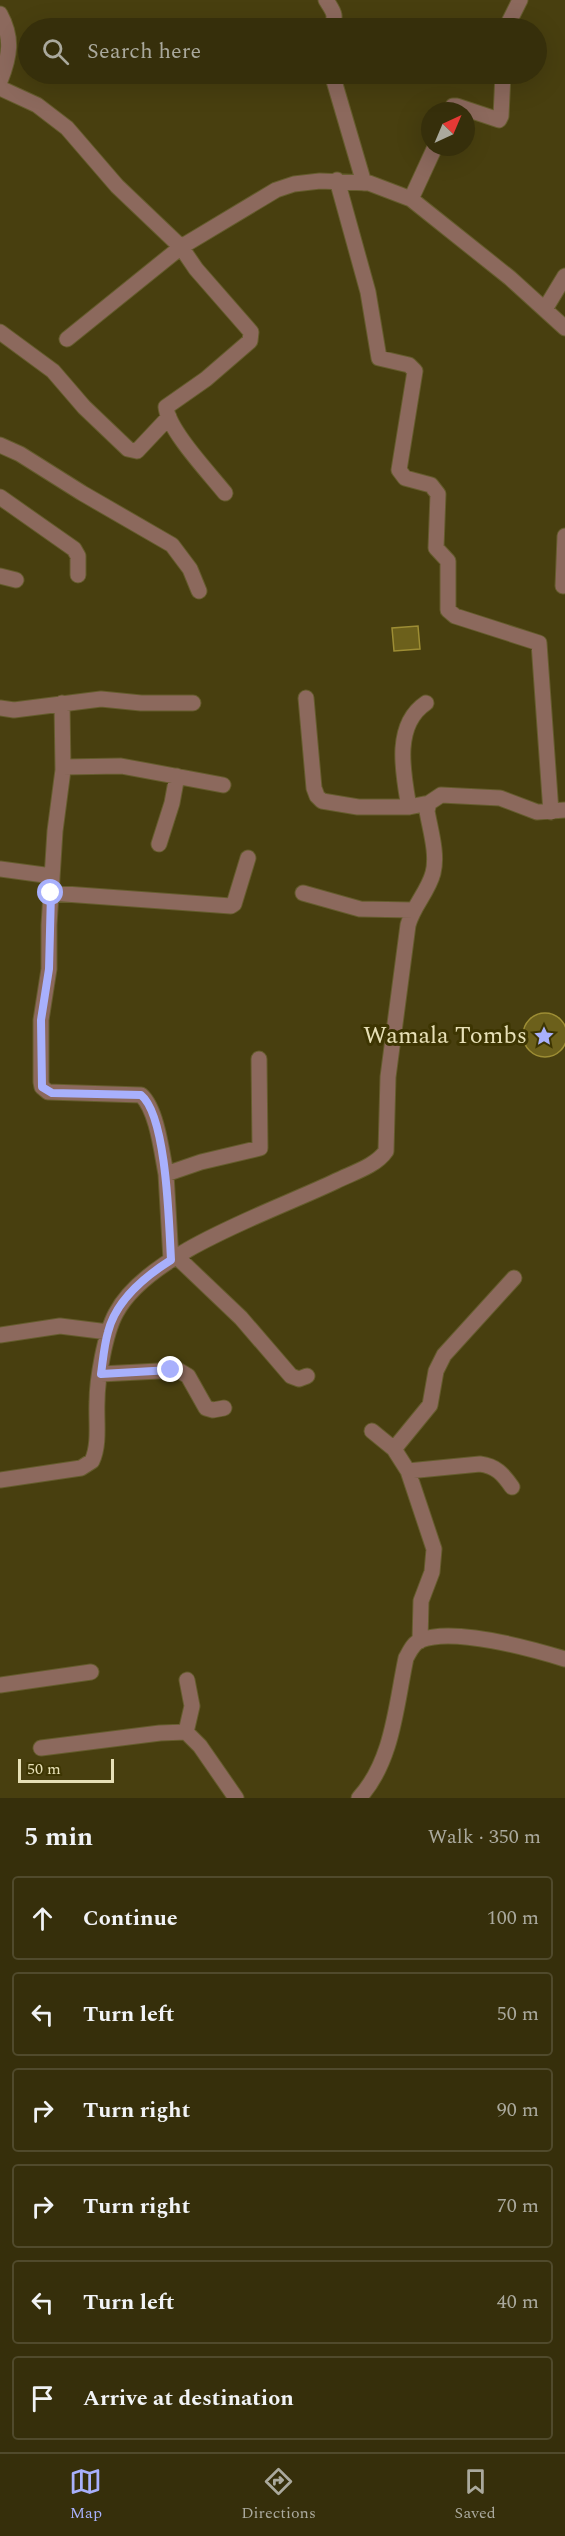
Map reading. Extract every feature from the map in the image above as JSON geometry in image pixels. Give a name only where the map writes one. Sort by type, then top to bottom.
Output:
[{"type":"street","points":[[326,0],[335,18]]},
{"type":"street","points":[[511,18],[520,0]]},
{"type":"street","points":[[0,14],[7,27],[10,46],[8,62],[0,81]]},
{"type":"street","points":[[335,84],[364,183]]},
{"type":"street","points":[[475,112],[499,120],[503,84]]},
{"type":"street","points":[[0,88],[38,105],[67,128],[117,186],[181,247],[196,269],[252,337],[206,380],[168,404],[166,411],[187,447],[225,493]]},
{"type":"street","points":[[411,199],[431,156]]},
{"type":"street","points":[[306,698],[310,761],[316,796],[322,801],[358,807],[409,807],[429,802],[441,795],[500,798],[537,812],[558,811],[539,643],[455,616],[448,610],[448,561],[436,548],[438,494],[431,485],[405,478],[399,470],[415,371],[409,365],[379,358],[368,292],[337,180]]},
{"type":"street","points":[[67,339],[181,247],[276,190],[294,184],[337,180],[388,189],[411,199],[510,278],[565,328]]},
{"type":"street","points":[[545,309],[565,276]]},
{"type":"street","points":[[0,332],[48,366],[84,407],[128,449],[137,451],[169,417]]},
{"type":"street","points":[[0,445],[20,454],[172,545],[190,569],[199,591]]},
{"type":"street","points":[[0,497],[74,549],[78,556],[78,575]]},
{"type":"street","points":[[563,586],[565,536]]},
{"type":"street","points":[[0,576],[16,580]]},
{"type":"street","points":[[0,708],[14,710],[101,699],[141,703],[193,703]]},
{"type":"street","points":[[62,703],[63,767],[55,831],[49,969],[41,1020],[42,1087],[52,1093],[141,1095],[146,1101],[157,1130],[166,1174],[174,1258],[241,1318],[291,1376],[299,1379],[307,1376]]},
{"type":"street","points":[[409,807],[403,772],[404,741],[408,722],[414,713],[426,704]]},
{"type":"street","points":[[63,767],[121,766],[223,785]]},
{"type":"street","points":[[159,844],[172,803],[177,776]]},
{"type":"street","points":[[0,1480],[81,1468],[92,1461],[96,1448],[97,1398],[108,1332],[116,1313],[132,1290],[153,1271],[228,1230],[360,1169],[383,1156],[386,1151],[388,1077],[408,925],[435,865],[428,811],[429,802]]},
{"type":"street","points":[[51,893],[231,906],[234,903],[248,858]]},
{"type":"street","points":[[0,870],[52,876]]},
{"type":"street","points":[[303,893],[360,909],[413,910]]},
{"type":"street","points":[[166,1174],[201,1162],[260,1148],[259,1059]]},
{"type":"street","points":[[394,1449],[430,1405],[436,1371],[444,1355],[514,1278]]},
{"type":"street","points":[[0,1335],[60,1326],[108,1332]]},
{"type":"street","points":[[101,1374],[178,1370],[188,1376],[206,1408],[213,1410],[224,1408]]},
{"type":"street","points":[[372,1431],[394,1449],[408,1471],[434,1549],[432,1572],[421,1601],[420,1641]]},
{"type":"street","points":[[408,1471],[490,1465],[498,1469],[512,1486]]},
{"type":"street","points":[[359,1798],[380,1769],[387,1749],[406,1658],[411,1647],[420,1641],[447,1637],[492,1640],[565,1659]]},
{"type":"street","points":[[0,1685],[92,1672]]},
{"type":"street","points":[[186,1732],[192,1706],[187,1680]]},
{"type":"street","points":[[41,1748],[169,1732],[186,1732],[201,1746],[236,1798]]},
{"type":"building","points":[[418,626],[420,649],[394,651],[392,628]]},
{"type":"building","points":[[545,1013],[553,1015],[565,1027],[565,1043],[553,1055],[545,1057],[537,1055],[525,1043],[523,1035],[525,1027],[537,1015]]},
{"type":"place","name":"Wamala Tombs","points":[[544,1036]]},
{"type":"route","points":[[51,893],[50,958],[41,1020],[42,1087],[52,1093],[141,1095],[146,1101],[157,1130],[166,1174],[171,1260],[153,1271],[132,1290],[116,1313],[108,1332],[101,1374],[171,1370]]}]
